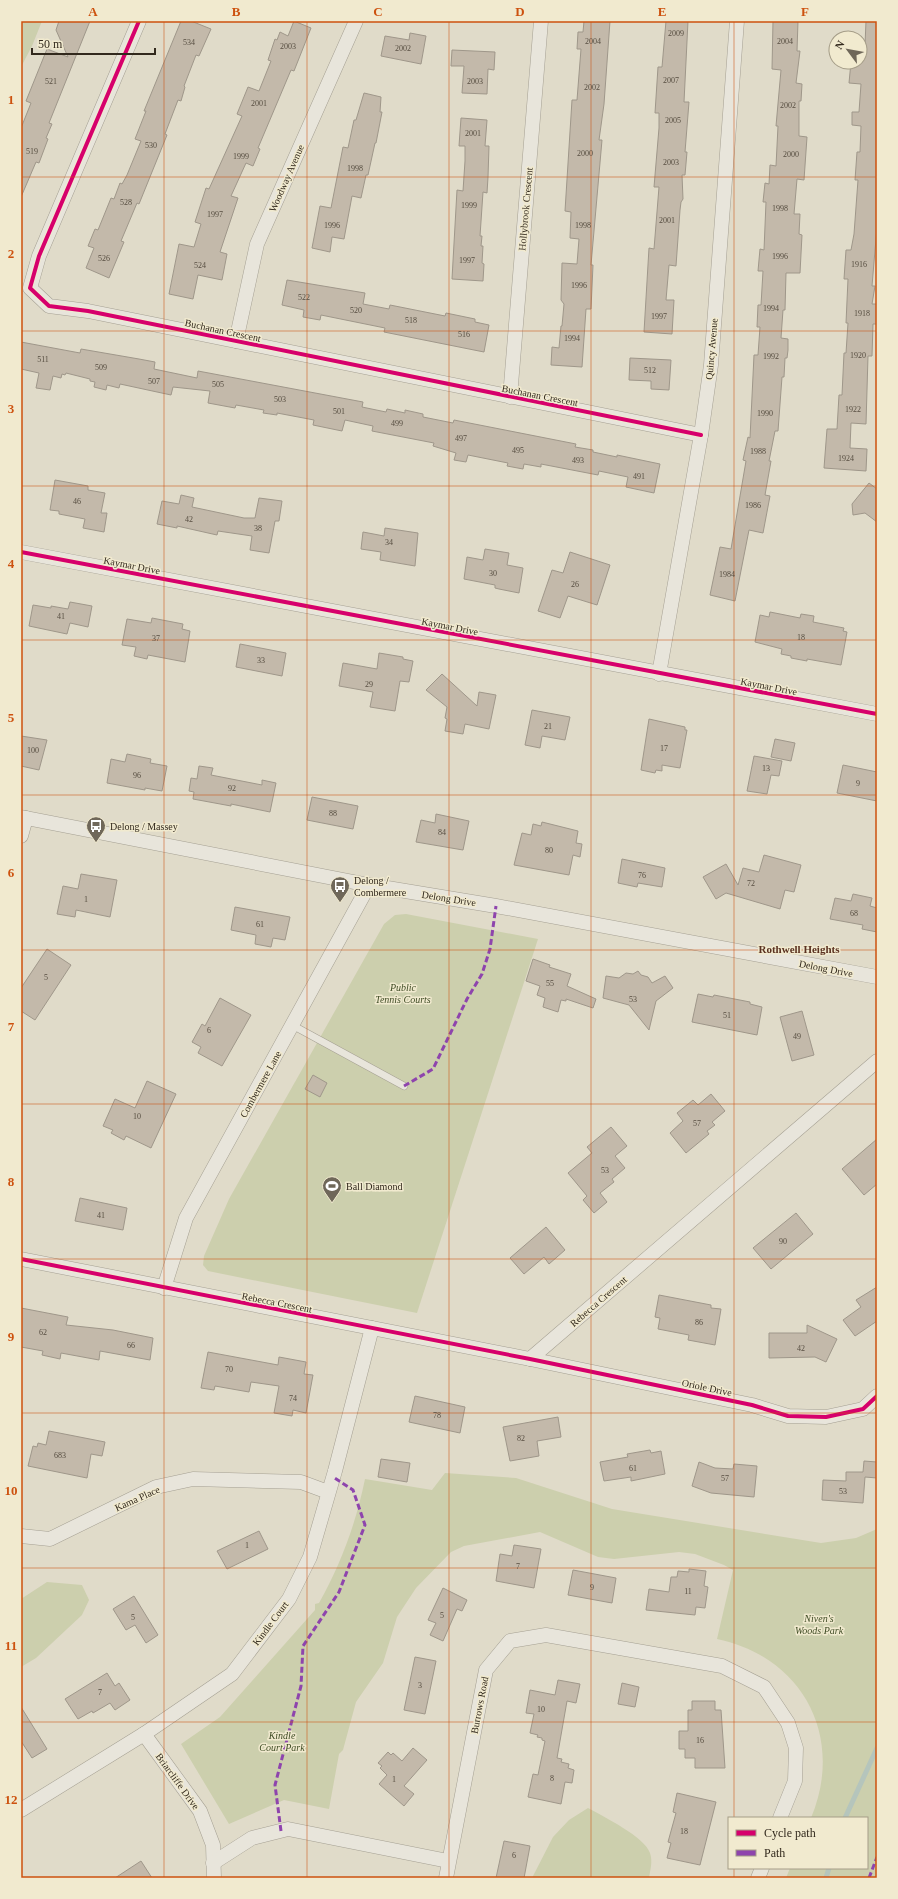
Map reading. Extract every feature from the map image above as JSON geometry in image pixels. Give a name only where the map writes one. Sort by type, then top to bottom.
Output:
[{"type":"street","name":"Buchanan Crescent","points":[[139,21],[39,256],[30,288],[49,306],[88,311],[701,435]]},
{"type":"street","name":"Woodway Avenue","points":[[236,341],[257,244],[356,21]]},
{"type":"street","name":"Hollybrook Crescent","points":[[510,397],[541,21]]},
{"type":"street","name":"Quincy Avenue","points":[[659,674],[701,435],[711,365],[737,21]]},
{"type":"street","name":"Kaymar Drive","points":[[21,552],[659,674],[877,714]]},
{"type":"street","points":[[21,836],[24,818]]},
{"type":"street","name":"Delong Drive","points":[[24,818],[369,885],[496,906],[877,977]]},
{"type":"street","name":"Combermere Lane","points":[[164,1288],[186,1218],[369,885]]},
{"type":"street","name":"Rebecca Crescent","points":[[21,1259],[530,1359],[877,1061]]},
{"type":"street","name":"Kindle Court","points":[[21,1810],[144,1734],[232,1674],[292,1592],[310,1557],[328,1492],[336,1471],[372,1328]]},
{"type":"street","name":"Oriole Drive","points":[[530,1359],[752,1405],[788,1416],[826,1417],[863,1409],[877,1396]]},
{"type":"street","name":"Kama Place","points":[[21,1536],[50,1539],[156,1487],[193,1479],[301,1482],[328,1492]]},
{"type":"street","name":"Burrows Road","points":[[446,1878],[448,1861],[486,1670],[510,1641],[546,1635],[722,1666],[764,1687],[788,1723],[796,1748],[795,1781],[780,1817]]},
{"type":"street","name":"Briarcliffe Drive","points":[[144,1734],[200,1811],[213,1845],[214,1878]]},
{"type":"street","points":[[213,1863],[252,1838],[288,1829],[448,1861]]},
{"type":"lane","points":[[292,1025],[404,1086]]},
{"type":"green space","points":[[21,21],[42,21],[32,46],[21,67]]},
{"type":"green space","name":"Public Tennis Courts","points":[[406,914],[538,939],[417,1313],[208,1271],[203,1265],[204,1256],[229,1199],[384,924],[395,915]]},
{"type":"green space","points":[[445,1473],[516,1478],[612,1509],[821,1543],[856,1538],[877,1529],[877,1878],[786,1878],[790,1869],[868,1869],[868,1817],[811,1817],[820,1788],[823,1758],[819,1731],[809,1705],[794,1682],[773,1663],[747,1649],[717,1639],[733,1570],[695,1554],[679,1552],[614,1559],[598,1557],[540,1532],[464,1546],[451,1552],[416,1588],[397,1617],[383,1663],[356,1702],[343,1750],[339,1754],[329,1809],[284,1800],[229,1824],[181,1744],[220,1717],[315,1610],[315,1604],[319,1603],[327,1588],[347,1543],[365,1479],[432,1490]]},
{"type":"green space","points":[[47,1582],[82,1585],[89,1600],[82,1615],[36,1658],[21,1667],[21,1599]]},
{"type":"green space","points":[[588,1808],[623,1828],[647,1847],[651,1860],[649,1878],[532,1878],[553,1837],[569,1820]]},
{"type":"building","points":[[59,21],[90,21],[49,123],[52,124],[46,138],[48,139],[39,163],[36,162],[21,197],[21,128],[31,103],[26,101],[47,49],[68,57],[56,30]]},
{"type":"building","points":[[181,21],[191,21],[211,29],[199,56],[196,55],[184,86],[181,101],[178,100],[165,134],[167,135],[139,204],[137,203],[121,241],[124,242],[109,278],[86,268],[94,248],[88,246],[95,229],[98,230],[111,198],[114,199],[120,183],[122,184],[127,175],[141,141],[135,139],[146,111],[144,111]]},
{"type":"building","points":[[294,21],[311,28],[294,71],[291,70],[258,148],[260,149],[253,166],[246,163],[231,196],[238,198],[220,252],[227,254],[222,280],[198,275],[193,299],[169,294],[179,244],[194,247],[201,224],[195,222],[206,188],[209,189],[242,116],[237,114],[248,87],[259,91],[271,61],[268,60],[275,39],[277,40],[280,32],[288,36]]},
{"type":"building","points":[[584,21],[610,21],[604,104],[599,140],[602,140],[591,265],[593,265],[591,309],[586,309],[582,367],[551,365],[552,347],[559,348],[562,326],[564,304],[561,300],[562,263],[577,264],[579,239],[570,238],[571,212],[565,211],[572,100],[577,100],[581,49],[577,49],[578,32],[583,32]]},
{"type":"building","points":[[666,21],[688,21],[684,102],[689,102],[685,152],[687,152],[685,175],[682,175],[683,199],[680,210],[676,266],[669,265],[666,300],[674,300],[672,334],[644,332],[649,248],[654,249],[659,187],[654,187],[659,128],[659,113],[655,113],[658,67],[662,67]]},
{"type":"building","points":[[773,21],[798,21],[797,51],[800,51],[796,83],[802,84],[801,101],[799,101],[799,136],[807,137],[804,180],[797,179],[794,214],[800,214],[799,234],[802,235],[800,273],[786,273],[785,310],[783,310],[781,338],[788,339],[788,350],[787,358],[785,358],[784,377],[782,377],[778,431],[775,431],[769,461],[771,461],[765,495],[770,496],[763,533],[749,530],[735,601],[710,595],[720,547],[731,549],[746,461],[743,460],[748,437],[750,438],[754,355],[758,355],[760,327],[757,327],[758,305],[761,305],[763,271],[758,271],[760,249],[764,250],[766,202],[763,202],[765,183],[769,184],[770,165],[776,166],[778,126],[776,126],[781,70],[772,69]]},
{"type":"building","points":[[866,21],[877,21],[877,227],[872,286],[875,286],[872,304],[877,304],[877,324],[873,324],[872,356],[868,356],[866,424],[851,423],[850,448],[867,449],[866,471],[824,468],[827,429],[837,429],[839,395],[842,395],[844,353],[846,353],[848,323],[846,323],[848,279],[844,279],[846,250],[851,250],[854,234],[858,180],[855,180],[857,152],[860,152],[861,126],[852,125],[852,112],[859,112],[861,84],[849,83],[850,70],[868,70],[868,30],[866,30]]},
{"type":"building","points":[[410,33],[426,36],[421,64],[381,56],[385,36],[409,40]]},
{"type":"building","points":[[452,50],[495,52],[494,70],[488,69],[487,94],[462,93],[464,66],[451,66]]},
{"type":"building","points":[[364,93],[381,97],[380,112],[382,112],[376,143],[368,175],[366,175],[361,198],[352,196],[344,239],[332,237],[330,252],[312,248],[320,206],[331,208],[343,147],[348,148],[354,120],[356,120]]},
{"type":"building","points":[[461,118],[487,120],[485,146],[489,146],[488,177],[487,193],[483,192],[480,236],[482,236],[481,246],[483,246],[483,281],[452,279],[457,190],[463,191],[465,161],[465,146],[459,146]]},
{"type":"building","points":[[287,280],[365,293],[363,304],[389,309],[390,305],[445,316],[446,313],[475,319],[475,322],[489,325],[484,352],[384,332],[385,328],[321,315],[320,320],[303,317],[304,310],[282,305]]},
{"type":"building","points":[[21,342],[80,353],[81,349],[155,362],[154,369],[197,378],[198,371],[363,402],[362,407],[386,412],[387,409],[405,413],[405,410],[423,414],[423,417],[453,423],[454,420],[576,444],[575,447],[593,450],[593,452],[617,457],[617,455],[660,464],[654,493],[626,487],[628,477],[599,471],[598,475],[541,464],[541,467],[524,464],[523,469],[507,466],[508,463],[468,455],[466,462],[454,460],[456,453],[433,446],[434,443],[372,431],[373,426],[345,420],[342,431],[313,425],[314,420],[277,413],[277,415],[263,413],[264,410],[236,405],[235,408],[208,403],[210,391],[173,387],[171,395],[120,384],[119,388],[107,385],[106,390],[94,387],[95,382],[90,381],[90,379],[66,373],[65,375],[62,374],[61,378],[53,376],[50,390],[36,388],[39,373],[21,369]]},
{"type":"building","points":[[630,358],[671,360],[669,390],[651,389],[651,381],[629,380]]},
{"type":"building","points":[[55,480],[88,486],[88,490],[105,493],[101,513],[107,513],[104,532],[83,528],[85,519],[59,514],[59,511],[50,510]]},
{"type":"building","points":[[869,483],[877,489],[877,522],[865,513],[853,515],[852,504]]},
{"type":"building","points":[[181,495],[194,498],[192,507],[244,518],[255,518],[259,498],[282,501],[279,521],[275,521],[269,553],[250,550],[252,536],[218,531],[217,535],[177,526],[177,528],[157,524],[162,501],[179,504]]},
{"type":"building","points":[[385,528],[418,533],[415,566],[380,560],[381,552],[361,549],[363,532],[384,536]]},
{"type":"building","points":[[485,549],[509,553],[507,565],[523,568],[519,593],[495,588],[495,585],[464,579],[467,557],[483,560]]},
{"type":"building","points":[[570,552],[610,565],[597,605],[568,596],[560,618],[538,611],[552,570],[563,573]]},
{"type":"building","points":[[70,602],[92,606],[88,627],[70,623],[67,634],[29,626],[33,605],[68,609]]},
{"type":"building","points":[[770,612],[800,618],[801,614],[814,616],[813,622],[844,628],[843,631],[847,632],[841,665],[807,659],[807,661],[791,658],[791,656],[781,654],[782,649],[755,642],[760,615],[769,617]]},
{"type":"building","points":[[152,618],[183,624],[182,629],[190,631],[185,662],[148,655],[147,659],[134,656],[136,647],[122,645],[127,619],[151,623]]},
{"type":"building","points":[[240,644],[286,653],[282,676],[236,667]]},
{"type":"building","points":[[379,653],[403,657],[403,659],[413,661],[409,682],[400,681],[395,711],[370,707],[373,692],[339,686],[343,663],[377,669]]},
{"type":"building","points":[[442,674],[477,706],[479,692],[496,695],[489,729],[465,724],[463,734],[445,731],[447,707],[426,690]]},
{"type":"building","points":[[532,710],[570,717],[565,740],[542,736],[540,748],[525,745]]},
{"type":"building","points":[[649,719],[685,727],[685,730],[687,730],[680,768],[662,765],[662,771],[656,770],[655,773],[641,770]]},
{"type":"building","points":[[21,736],[47,740],[39,770],[21,766]]},
{"type":"building","points":[[775,739],[795,743],[791,761],[771,757]]},
{"type":"building","points":[[127,754],[151,759],[150,763],[167,766],[162,791],[145,788],[145,790],[107,783],[111,759],[125,762]]},
{"type":"building","points":[[754,756],[782,761],[779,776],[771,775],[767,794],[747,791]]},
{"type":"building","points":[[843,765],[877,772],[877,801],[837,793]]},
{"type":"building","points":[[199,766],[213,768],[211,775],[262,785],[262,780],[276,783],[270,812],[231,804],[231,806],[193,799],[194,792],[189,791],[191,778],[197,779]]},
{"type":"building","points":[[312,797],[358,806],[353,829],[307,820]]},
{"type":"building","points":[[436,814],[469,821],[463,850],[416,842],[421,820],[435,823]]},
{"type":"building","points":[[542,822],[578,831],[576,843],[582,844],[580,857],[573,855],[569,875],[514,865],[522,833],[531,835],[533,824],[541,826]]},
{"type":"building","points":[[764,855],[801,865],[794,892],[785,890],[780,909],[726,893],[716,899],[703,877],[726,864],[738,885],[743,868],[759,872]]},
{"type":"building","points":[[622,859],[665,868],[662,887],[638,883],[637,887],[618,883]]},
{"type":"building","points":[[81,874],[117,880],[110,917],[76,910],[75,917],[57,914],[63,886],[78,889]]},
{"type":"building","points":[[853,894],[872,898],[870,906],[877,908],[877,932],[862,929],[863,925],[830,919],[835,898],[851,901]]},
{"type":"building","points":[[235,907],[290,917],[285,940],[273,938],[271,947],[255,944],[256,935],[231,930]]},
{"type":"building","points":[[47,949],[71,965],[35,1020],[21,1011],[21,988]]},
{"type":"building","points":[[533,959],[550,965],[549,967],[571,974],[567,986],[596,999],[593,1008],[566,999],[566,1001],[561,1000],[558,1012],[543,1007],[545,998],[537,995],[540,986],[526,981]]},
{"type":"building","points":[[638,971],[641,975],[648,977],[652,983],[665,976],[673,988],[656,1001],[649,1030],[629,1005],[603,998],[606,976],[619,978],[626,973],[633,974]]},
{"type":"building","points":[[698,994],[713,997],[714,995],[750,1002],[750,1004],[762,1007],[757,1035],[692,1022]]},
{"type":"building","points":[[220,998],[251,1015],[222,1066],[198,1053],[201,1047],[192,1042],[202,1024],[205,1026]]},
{"type":"building","points":[[802,1011],[814,1055],[792,1061],[780,1017]]},
{"type":"building","points":[[313,1075],[327,1083],[320,1097],[305,1089]]},
{"type":"building","points":[[147,1081],[176,1094],[151,1148],[126,1136],[124,1140],[111,1133],[113,1130],[103,1126],[115,1099],[135,1108]]},
{"type":"building","points":[[711,1094],[725,1111],[712,1122],[715,1125],[707,1131],[709,1134],[686,1153],[670,1133],[683,1121],[677,1113],[693,1100],[698,1105]]},
{"type":"building","points":[[611,1127],[627,1146],[615,1156],[625,1168],[612,1179],[614,1182],[600,1193],[607,1202],[594,1213],[583,1200],[587,1196],[568,1173],[592,1153],[587,1147]]},
{"type":"building","points":[[877,1139],[877,1184],[864,1195],[842,1169]]},
{"type":"building","points":[[80,1198],[127,1208],[123,1230],[75,1221]]},
{"type":"building","points":[[796,1213],[813,1234],[771,1269],[753,1248]]},
{"type":"building","points":[[546,1227],[565,1250],[549,1264],[544,1257],[524,1274],[510,1258]]},
{"type":"building","points":[[877,1287],[877,1321],[855,1336],[843,1320],[861,1307],[856,1300]]},
{"type":"building","points":[[659,1295],[711,1305],[711,1308],[721,1309],[715,1345],[688,1340],[689,1335],[658,1329],[660,1318],[655,1317]]},
{"type":"building","points":[[21,1308],[68,1317],[66,1325],[113,1330],[153,1338],[150,1360],[100,1351],[99,1360],[61,1353],[60,1359],[42,1355],[43,1351],[21,1347]]},
{"type":"building","points":[[807,1325],[837,1339],[826,1362],[815,1357],[769,1358],[769,1333],[807,1333]]},
{"type":"building","points":[[208,1352],[278,1365],[279,1357],[306,1362],[304,1374],[313,1375],[306,1413],[293,1410],[292,1416],[274,1413],[279,1386],[251,1382],[249,1392],[215,1386],[214,1390],[201,1388]]},
{"type":"building","points":[[415,1396],[465,1407],[460,1433],[409,1422]]},
{"type":"building","points":[[558,1417],[561,1437],[537,1441],[539,1456],[510,1461],[503,1427]]},
{"type":"building","points":[[49,1431],[105,1442],[102,1456],[91,1454],[87,1478],[28,1466],[33,1446],[37,1447],[38,1443],[46,1445]]},
{"type":"building","points":[[650,1450],[651,1453],[661,1451],[665,1474],[631,1481],[631,1477],[604,1481],[600,1462],[628,1457],[627,1454]]},
{"type":"building","points":[[381,1459],[410,1463],[407,1482],[378,1477]]},
{"type":"building","points":[[864,1461],[877,1462],[877,1478],[865,1477],[863,1503],[822,1500],[823,1480],[846,1481],[846,1472],[863,1472]]},
{"type":"building","points":[[699,1462],[715,1468],[733,1469],[734,1464],[757,1466],[754,1497],[711,1493],[692,1486]]},
{"type":"building","points":[[259,1531],[268,1549],[227,1569],[217,1551]]},
{"type":"building","points":[[514,1545],[541,1549],[534,1588],[496,1581],[500,1554],[512,1556]]},
{"type":"building","points":[[689,1569],[706,1571],[704,1586],[708,1587],[705,1608],[696,1607],[695,1615],[646,1610],[649,1589],[669,1592],[671,1577],[677,1577],[678,1571],[689,1572]]},
{"type":"building","points":[[573,1570],[616,1578],[612,1603],[568,1595]]},
{"type":"building","points":[[443,1588],[467,1600],[462,1611],[457,1609],[443,1641],[430,1635],[436,1623],[428,1620]]},
{"type":"building","points":[[134,1596],[158,1635],[146,1643],[135,1625],[126,1630],[113,1609]]},
{"type":"building","points":[[415,1657],[436,1661],[425,1714],[404,1710]]},
{"type":"building","points":[[107,1673],[115,1686],[119,1683],[130,1700],[115,1710],[110,1703],[93,1713],[92,1711],[78,1719],[65,1699]]},
{"type":"building","points":[[558,1680],[580,1684],[576,1703],[567,1701],[557,1758],[562,1759],[561,1762],[569,1764],[568,1768],[574,1770],[572,1783],[565,1782],[561,1804],[528,1797],[533,1774],[538,1775],[545,1741],[542,1740],[542,1738],[537,1737],[538,1735],[530,1733],[534,1714],[526,1713],[530,1690],[555,1695]]},
{"type":"building","points":[[622,1683],[639,1687],[635,1707],[618,1704]]},
{"type":"building","points":[[692,1701],[715,1701],[715,1710],[721,1710],[725,1768],[695,1768],[695,1758],[685,1758],[685,1749],[679,1749],[679,1731],[688,1731],[688,1710],[692,1710]]},
{"type":"building","points":[[21,1707],[47,1749],[32,1758],[21,1741]]},
{"type":"building","points":[[413,1748],[427,1760],[404,1786],[414,1794],[404,1806],[379,1784],[387,1775],[380,1768],[382,1766],[378,1763],[388,1752],[391,1755],[393,1753],[402,1761]]},
{"type":"building","points":[[677,1793],[716,1802],[700,1865],[667,1858],[671,1843],[668,1842],[676,1813],[673,1812]]},
{"type":"building","points":[[504,1841],[530,1846],[524,1878],[496,1878]]},
{"type":"building","points":[[141,1861],[152,1878],[115,1878]]},
{"type":"waterway","points":[[845,1817],[877,1748]]},
{"type":"waterway","points":[[826,1878],[829,1869]]},
{"type":"marked path","points":[[404,1086],[433,1069],[467,999],[482,974],[490,949],[496,906]]},
{"type":"marked path","points":[[281,1831],[275,1785],[301,1686],[303,1646],[339,1592],[365,1525],[353,1490],[333,1477]]},
{"type":"marked path","points":[[869,1878],[877,1857]]},
{"type":"cycle path","points":[[139,21],[39,256],[30,288],[49,306],[88,311],[701,435]]},
{"type":"cycle path","points":[[21,552],[877,714]]},
{"type":"cycle path","points":[[21,1259],[530,1359],[752,1405],[788,1416],[826,1417],[863,1409],[877,1396]]},
{"type":"place","name":"Delong / Massey","points":[[96,843]]},
{"type":"place","name":"Delong / Combermere","points":[[340,903]]},
{"type":"place","name":"Ball Diamond","points":[[332,1203]]},
{"type":"district","name":"Rothwell Heights","points":[[799,949]]},
{"type":"park label","name":"Niven's Woods Park","points":[[819,1624]]},
{"type":"park label","name":"Kindle Court Park","points":[[282,1740]]}]
